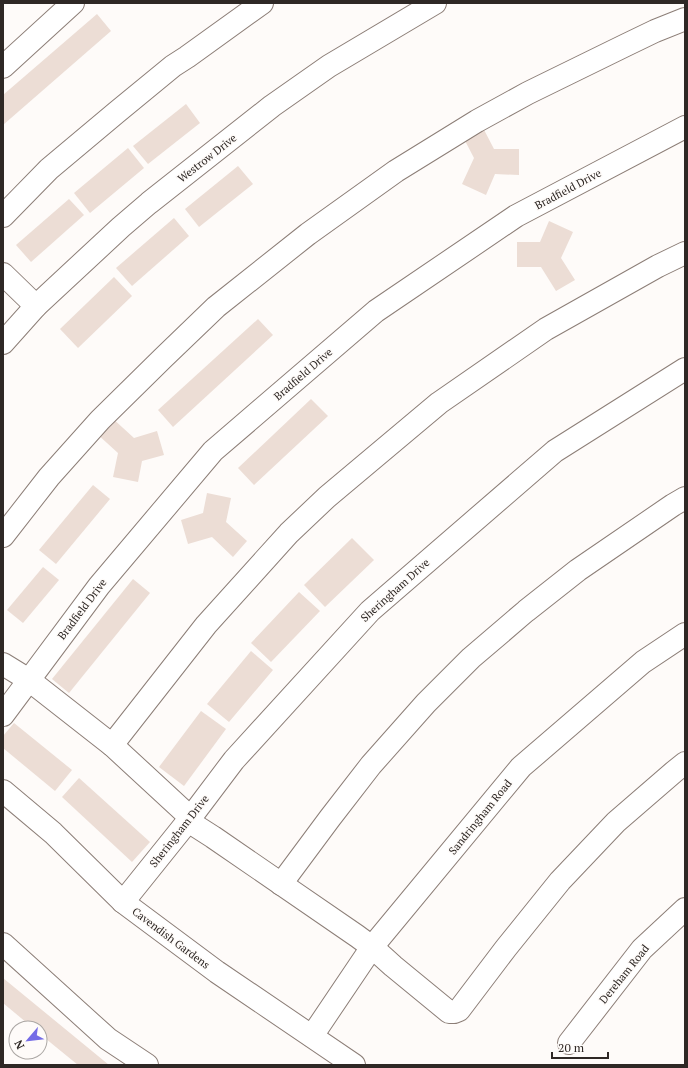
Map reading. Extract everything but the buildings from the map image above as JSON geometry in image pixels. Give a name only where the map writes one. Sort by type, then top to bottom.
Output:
[{"type":"street","points":[[3,67],[72,3]]},
{"type":"street","points":[[3,216],[49,169],[117,112],[173,66],[262,3]]},
{"type":"street","name":"Westrow Drive","points":[[3,343],[36,306],[149,203],[272,106],[329,66],[435,3]]},
{"type":"street","points":[[3,536],[49,477],[100,420],[216,308],[308,234],[396,171],[477,121],[528,93],[626,45],[685,19]]},
{"type":"street","name":"Bradfield Drive","points":[[3,715],[99,586],[213,451],[370,316],[383,307],[516,216],[685,127]]},
{"type":"street","points":[[112,745],[206,624],[289,533],[327,497],[439,403],[546,329],[658,266],[685,253]]},
{"type":"street","points":[[3,274],[36,306]]},
{"type":"street","name":"Sheringham Drive","points":[[123,902],[189,820],[234,760],[370,611],[555,451],[685,369]]},
{"type":"street","points":[[281,884],[371,765],[426,703],[471,658],[526,611],[578,570],[685,498]]},
{"type":"street","name":"Sandringham Road","points":[[312,1036],[372,948],[520,767],[642,662],[685,634]]},
{"type":"street","points":[[3,664],[29,680],[112,745],[189,820],[372,948],[449,1012],[459,1010],[506,948],[560,882],[616,822],[685,764]]},
{"type":"street","name":"Cavendish Gardens","points":[[3,791],[53,833],[123,902],[218,972],[354,1065]]},
{"type":"street","name":"Dereham Road","points":[[569,1043],[642,949],[685,909]]},
{"type":"street","points":[[3,944],[108,1039],[147,1065]]}]
